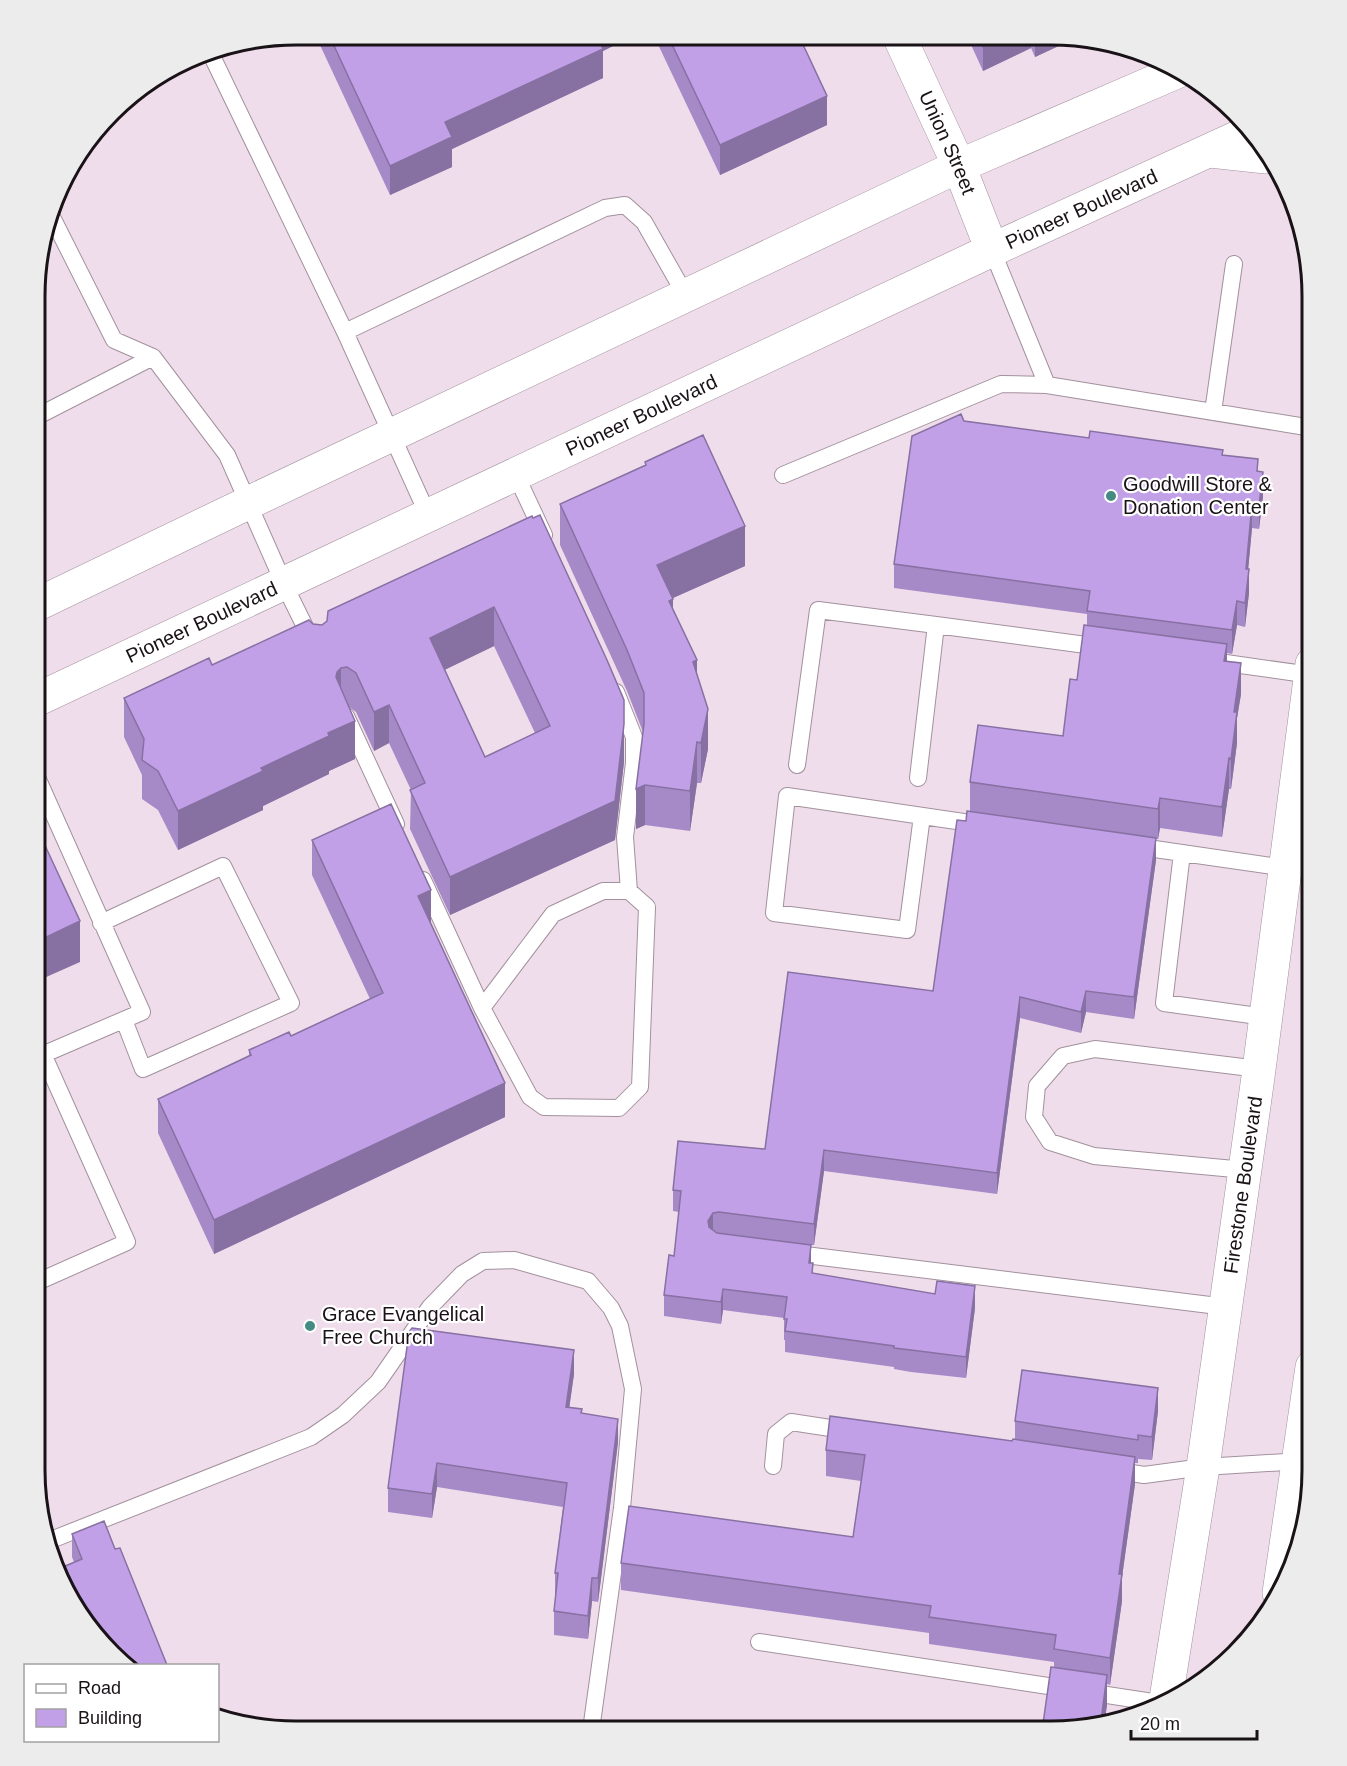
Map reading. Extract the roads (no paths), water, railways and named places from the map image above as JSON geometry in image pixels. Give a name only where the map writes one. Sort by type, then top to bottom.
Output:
[{"type":"main road","name":"Union Street","points":[[902,45],[959,166],[992,250]]},
{"type":"main road","points":[[45,601],[1163,71]]},
{"type":"main road","name":"Pioneer Boulevard","points":[[45,696],[992,250],[1244,135]]},
{"type":"main road","points":[[1208,151],[1260,156]]},
{"type":"main road","name":"Firestone Boulevard","points":[[1168,1692],[1226,1307],[1302,746]]},
{"type":"main road","points":[[1286,1557],[1301,1486]]},
{"type":"lane","points":[[213,59],[345,332],[429,515]]},
{"type":"lane","points":[[345,332],[605,208],[626,205],[644,222],[686,296]]},
{"type":"lane","points":[[56,225],[114,340],[153,357],[227,455],[284,584],[318,654]]},
{"type":"lane","points":[[992,250],[1047,385]]},
{"type":"lane","points":[[1213,411],[1234,264]]},
{"type":"lane","points":[[45,412],[153,357]]},
{"type":"lane","points":[[783,475],[1001,384],[1047,385],[1302,426]]},
{"type":"lane","points":[[516,475],[551,551]]},
{"type":"lane","points":[[797,765],[818,610],[1112,648]]},
{"type":"lane","points":[[918,778],[936,625]]},
{"type":"lane","points":[[1205,660],[1302,668]]},
{"type":"lane","points":[[608,674],[634,737],[634,764],[625,837],[629,891]]},
{"type":"lane","points":[[346,716],[405,843]]},
{"type":"lane","points":[[45,795],[142,1012],[45,1053]]},
{"type":"lane","points":[[922,816],[907,930],[774,913],[787,796],[990,825]]},
{"type":"lane","points":[[1114,843],[1286,868]]},
{"type":"lane","points":[[1182,853],[1164,1003],[1265,1017]]},
{"type":"lane","points":[[415,864],[482,1008],[530,1097],[544,1107],[619,1108],[640,1087],[647,907],[629,891],[603,891],[553,914],[482,1008]]},
{"type":"lane","points":[[101,922],[223,866],[291,1003],[143,1069],[124,1020]]},
{"type":"lane","points":[[1245,1170],[1094,1156],[1050,1142],[1034,1117],[1037,1086],[1063,1056],[1095,1049],[1258,1069]]},
{"type":"lane","points":[[45,1069],[127,1242],[45,1279]]},
{"type":"lane","points":[[777,1251],[1226,1307]]},
{"type":"lane","points":[[55,1538],[311,1437],[343,1414],[378,1382],[430,1307],[462,1274],[483,1261],[514,1260],[588,1281],[611,1308],[620,1326],[633,1389],[622,1508],[592,1721]]},
{"type":"lane","points":[[773,1466],[776,1434],[791,1422],[862,1433]]},
{"type":"lane","points":[[1097,1468],[1144,1475],[1203,1467],[1302,1462]]},
{"type":"lane","points":[[759,1642],[1148,1701]]},
{"type":"place","name":"Goodwill Store & Donation Center","points":[[1111,496]]},
{"type":"place","name":"Grace Evangelical Free Church","points":[[310,1326]]}]
